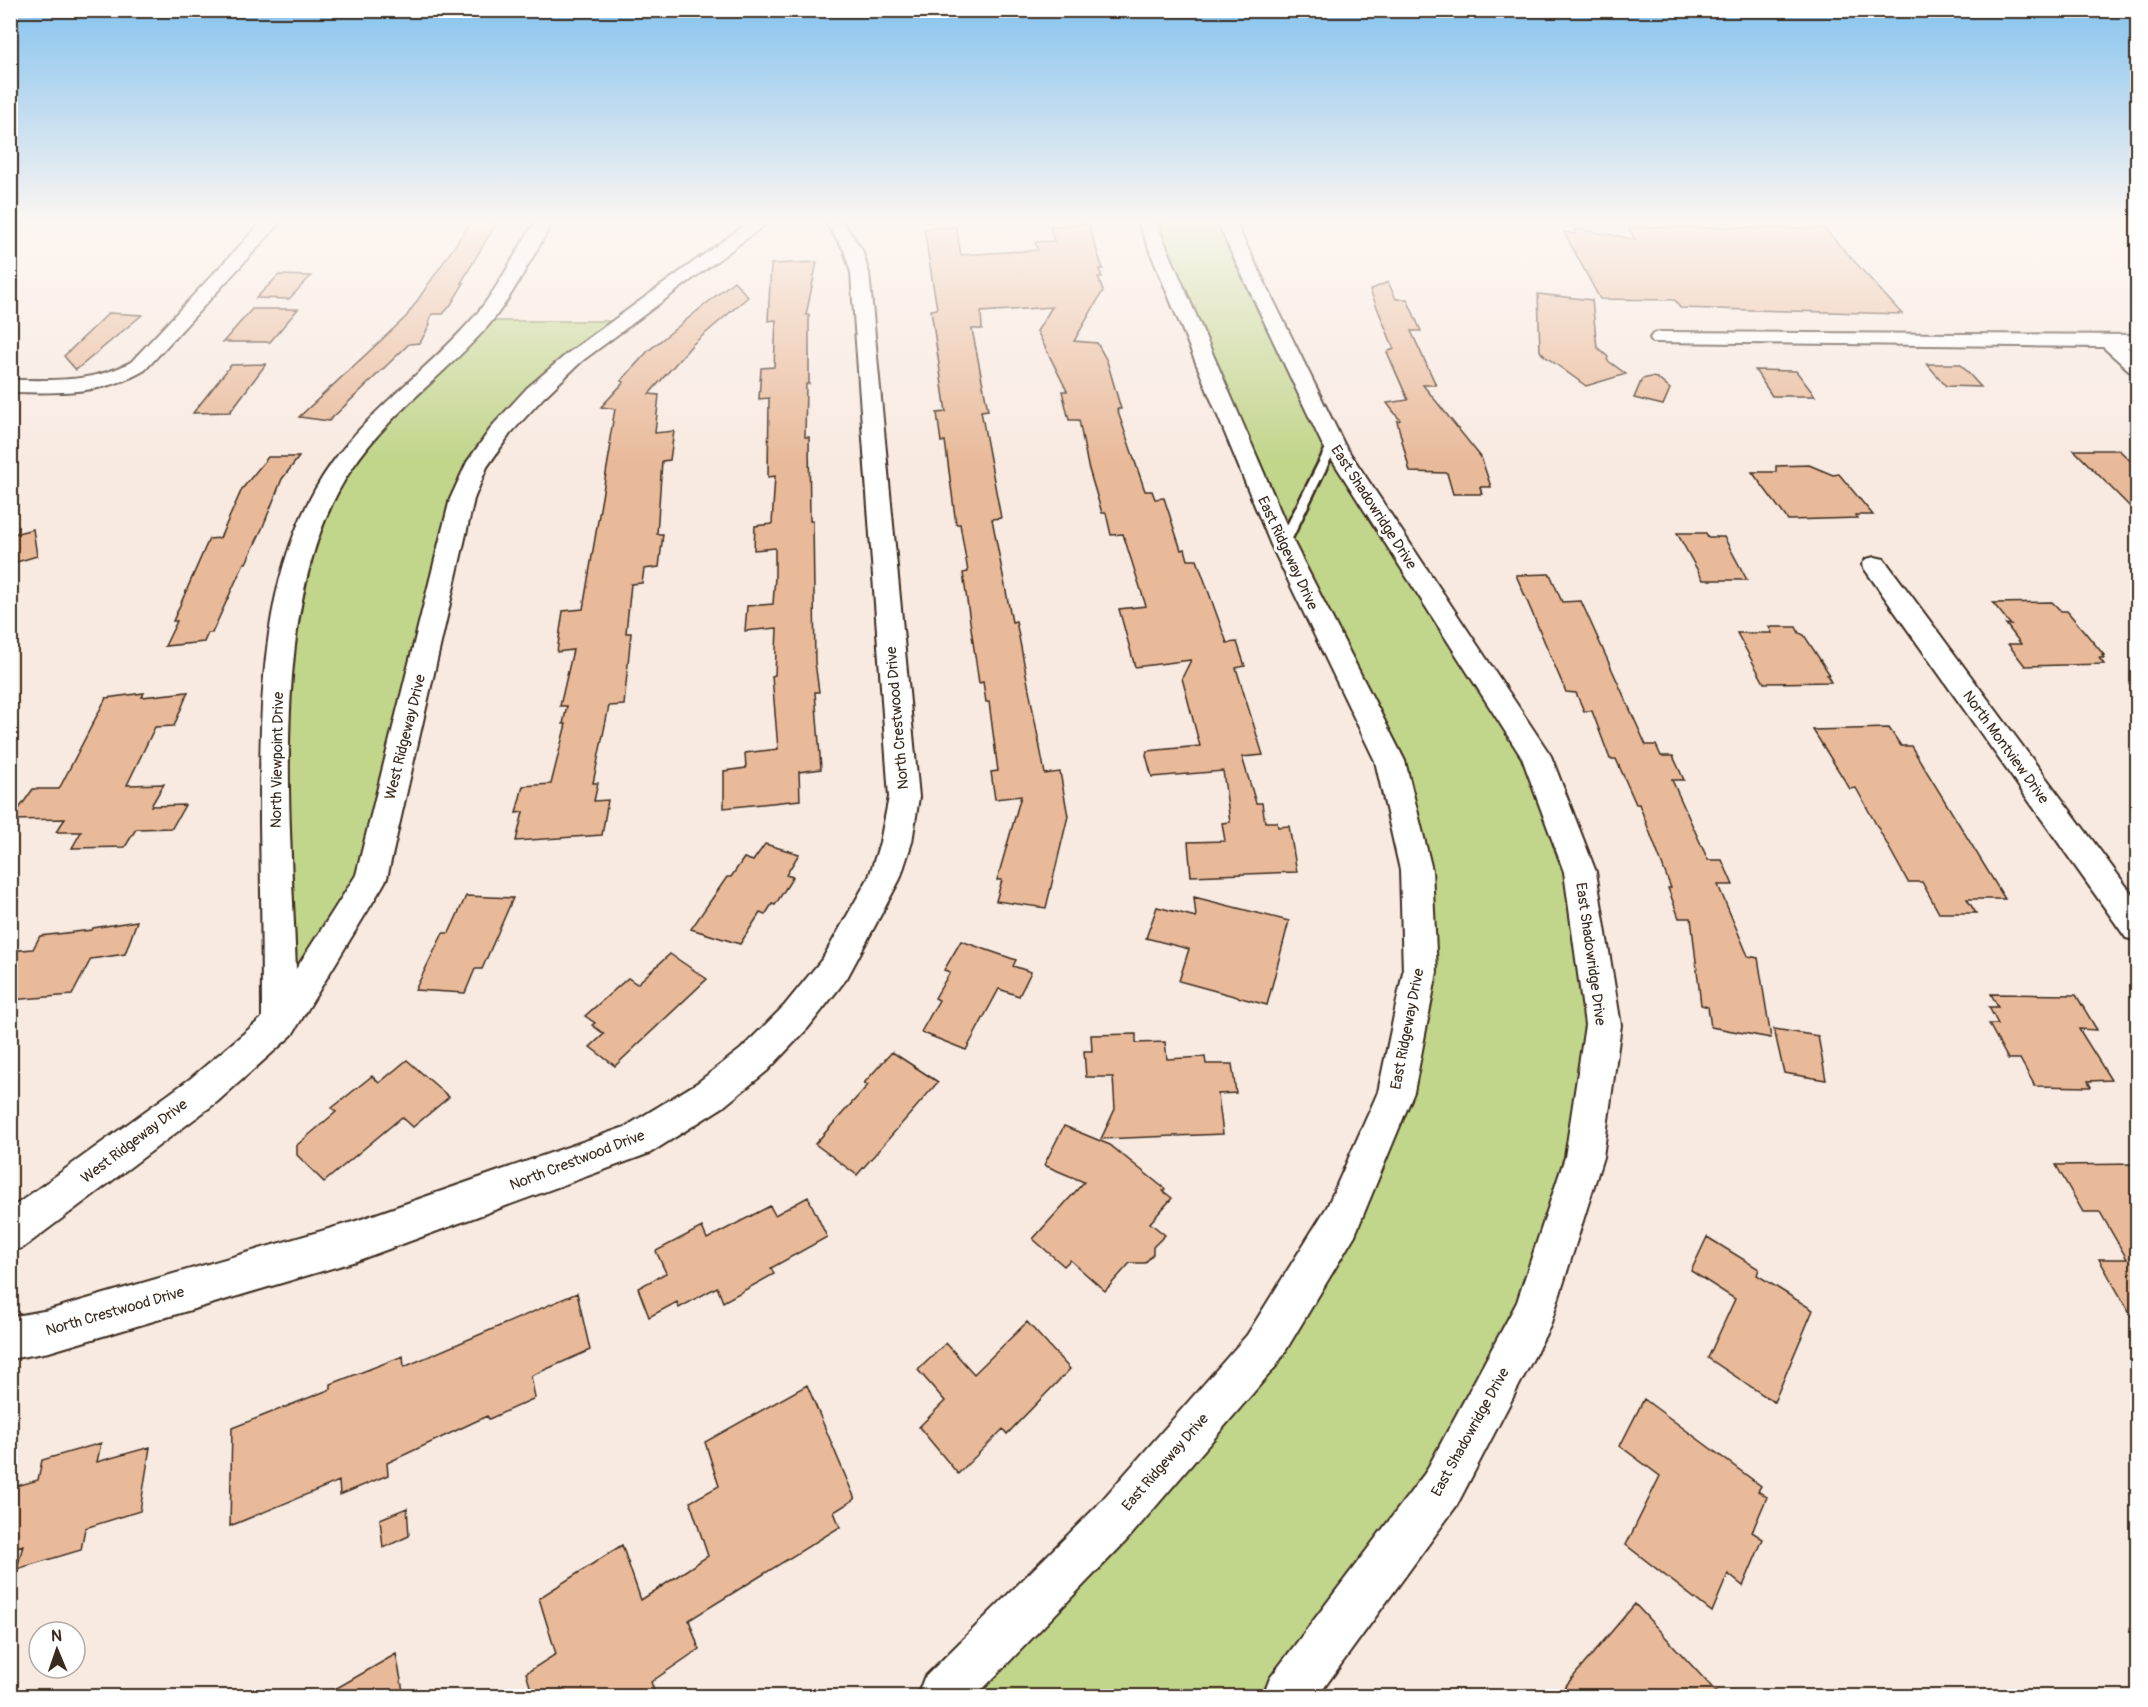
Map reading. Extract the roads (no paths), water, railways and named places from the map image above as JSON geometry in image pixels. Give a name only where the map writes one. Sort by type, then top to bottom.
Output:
[{"type":"street","points":[[10,386],[82,386],[99,384],[127,373],[138,366],[198,302]]},
{"type":"street","name":"North Viewpoint Drive","points":[[280,1024],[274,734],[285,623],[308,532],[340,468],[373,427],[481,321],[495,302]]},
{"type":"street","name":"West Ridgeway Drive","points":[[10,1233],[204,1090],[280,1024],[371,878],[462,499],[476,466],[502,429],[535,393],[575,357],[651,302]]},
{"type":"street","name":"North Crestwood Drive","points":[[10,1338],[49,1331],[356,1241],[637,1140],[710,1095],[754,1060],[796,1017],[836,968],[884,879],[896,842],[904,797],[862,302]]},
{"type":"street","name":"East Ridgeway Drive","points":[[942,1696],[1111,1524],[1262,1350],[1341,1221],[1395,1092],[1420,972],[1416,870],[1390,761],[1283,545],[1181,302]]},
{"type":"street","name":"East Shadowridge Drive","points":[[1264,302],[1333,444],[1536,756],[1580,872],[1603,1025],[1584,1156],[1535,1311],[1441,1489],[1288,1696]]},
{"type":"street","points":[[1660,338],[2138,340]]},
{"type":"street","points":[[2107,340],[2138,368]]},
{"type":"street","name":"North Montview Drive","points":[[1875,565],[2138,928]]},
{"type":"lane","points":[[1283,545],[1333,444]]}]
